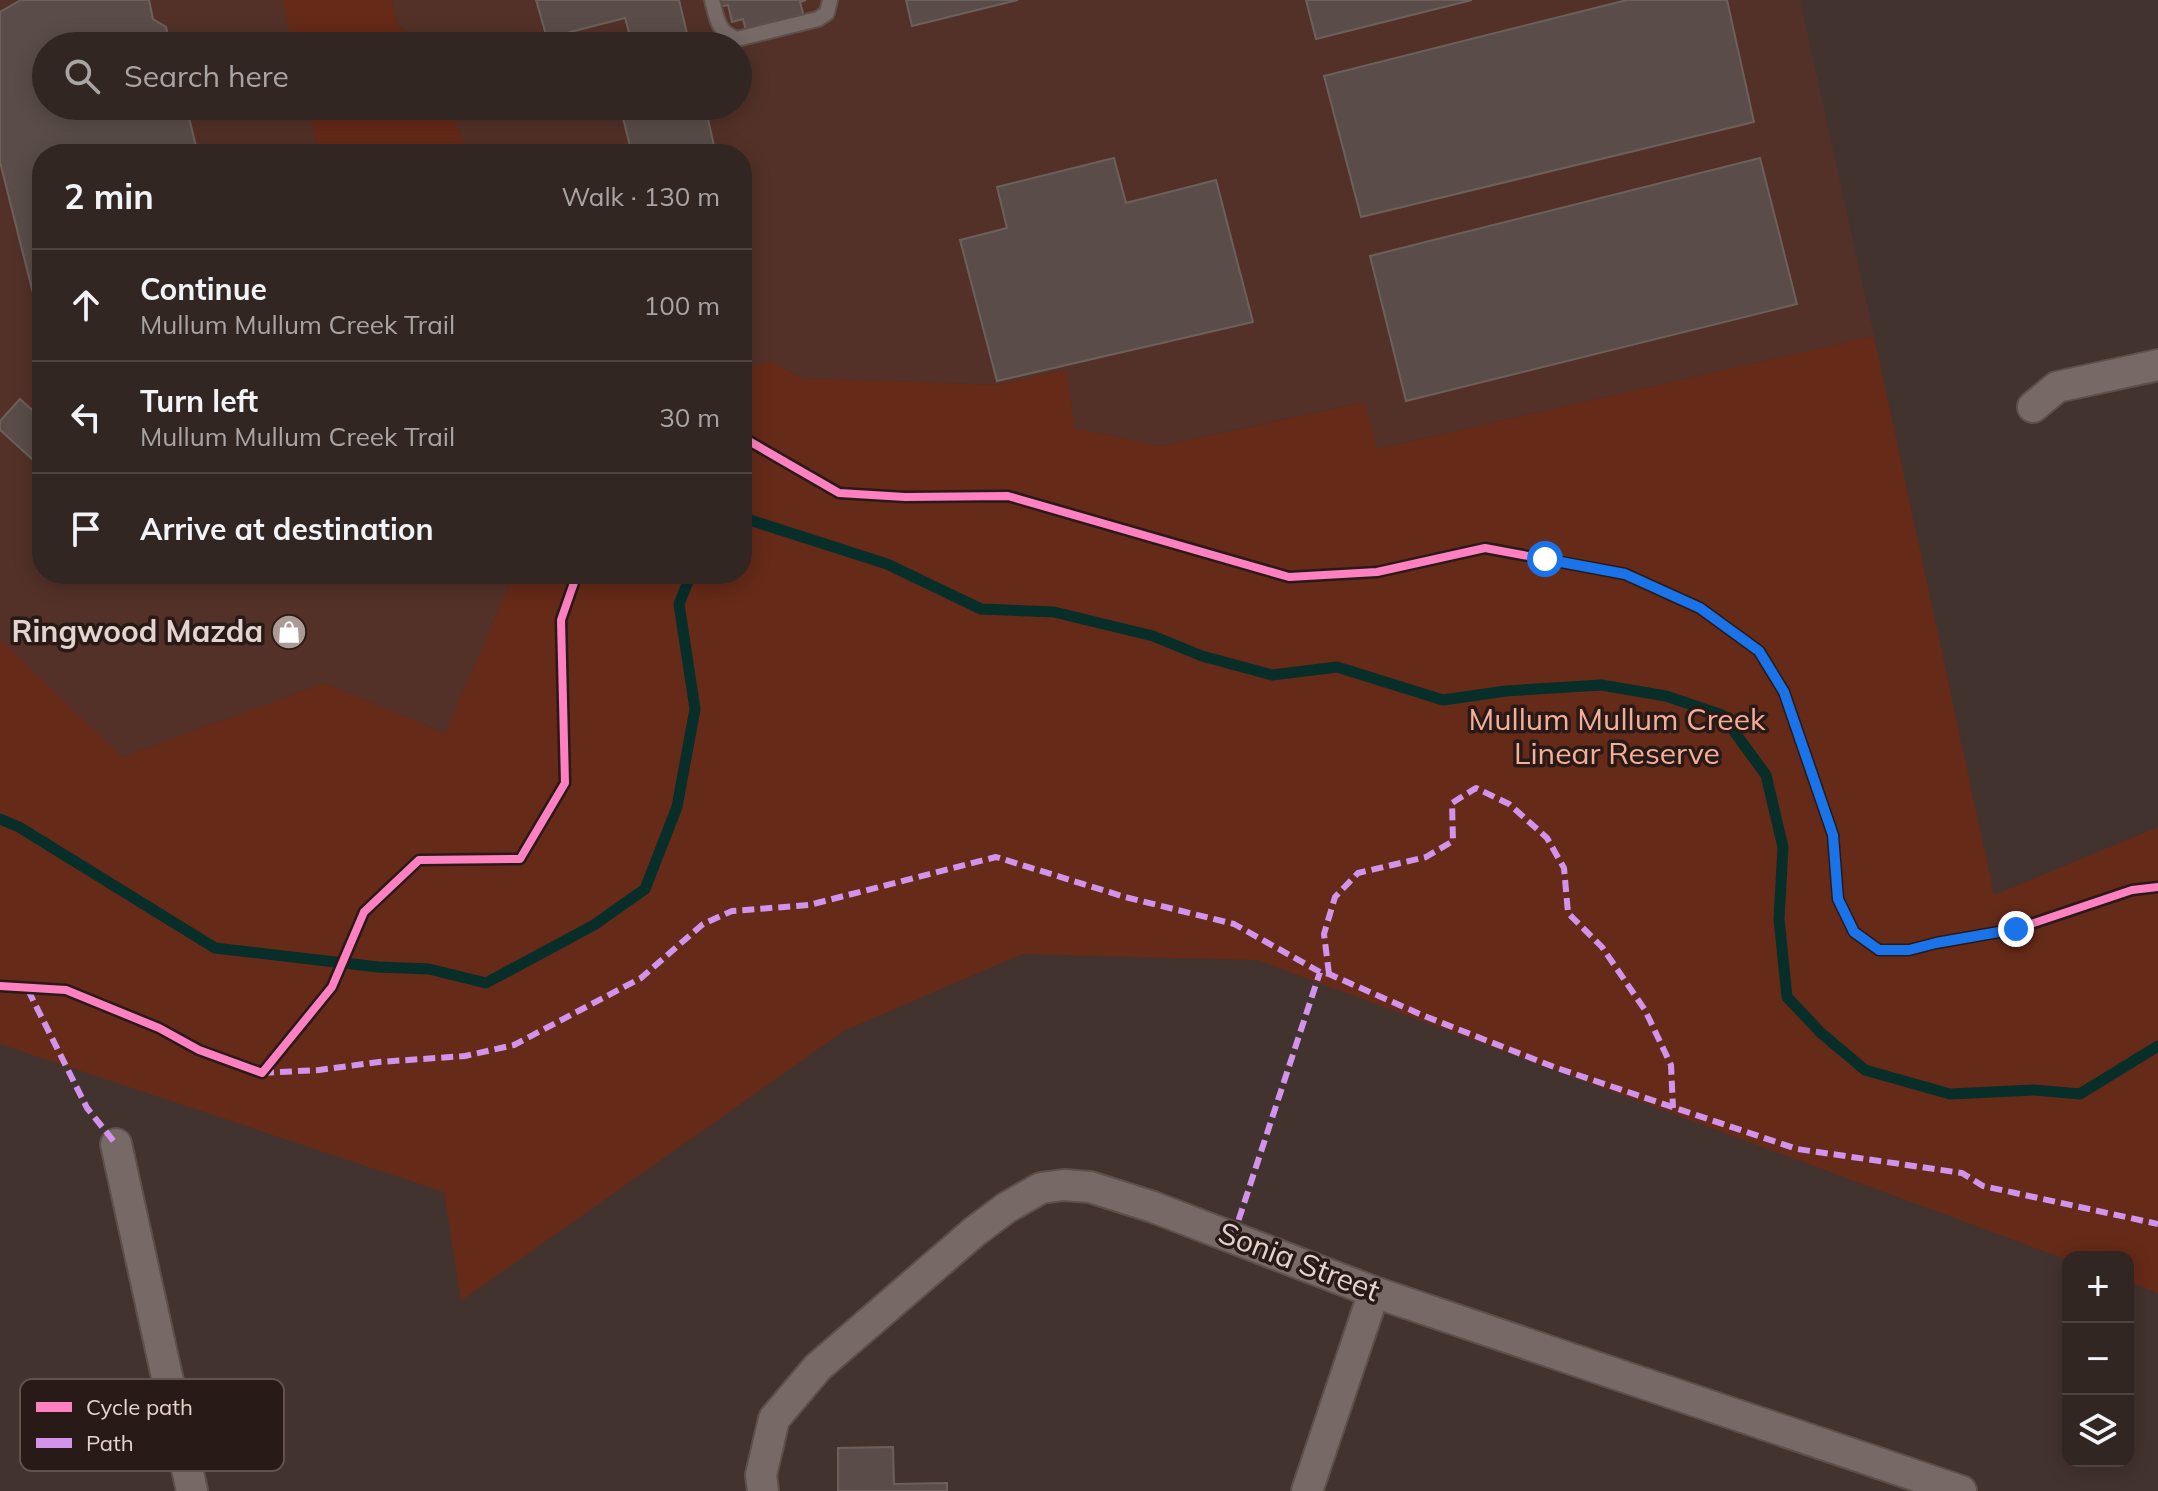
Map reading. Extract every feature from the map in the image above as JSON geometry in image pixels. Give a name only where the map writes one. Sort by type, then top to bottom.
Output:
[{"type":"street","points":[[2033,407],[2057,387],[2158,365]]},
{"type":"street","points":[[116,1144],[167,1379]]},
{"type":"street","name":"Sonia Street","points":[[763,1491],[761,1475],[774,1419],[818,1367],[1006,1208],[1041,1188],[1064,1185],[1090,1187],[1153,1207],[1374,1292],[1961,1491]]},
{"type":"street","points":[[1307,1491],[1374,1292]]},
{"type":"street","points":[[188,1471],[192,1491]]},
{"type":"lane","points":[[712,0],[723,32]]},
{"type":"lane","points":[[752,35],[818,19],[827,13],[830,0]]},
{"type":"shaded area","points":[[0,0],[282,0],[290,32],[32,32],[32,120],[310,120],[316,144],[32,144],[32,584],[510,584],[445,733],[324,683],[122,757],[0,638]]},
{"type":"shaded area","points":[[392,0],[1800,0],[1874,336],[1376,449],[1364,402],[1160,446],[1075,428],[1066,370],[997,385],[803,378],[770,362],[752,366],[752,144],[465,144],[453,120],[752,120],[752,32],[406,32],[397,24]]},
{"type":"green space","points":[[282,0],[392,0],[397,24],[406,32],[290,32]]},
{"type":"green space","points":[[310,120],[453,120],[465,144],[316,144]]},
{"type":"green space","name":"Mullum Mullum Creek Linear Reserve","points":[[1874,336],[1994,895],[2158,827],[2158,1293],[2134,1284],[2134,1251],[2062,1251],[2062,1258],[1257,960],[1022,954],[844,1031],[461,1301],[444,1192],[0,1044],[0,638],[122,757],[324,683],[445,733],[510,584],[752,584],[752,366],[770,362],[803,378],[997,385],[1066,370],[1075,428],[1160,446],[1365,402],[1377,449]]},
{"type":"building","points":[[21,0],[149,0],[153,19],[166,27],[167,32],[32,32],[32,120],[190,120],[196,144],[32,144],[32,289],[0,162],[0,12]]},
{"type":"building","points":[[536,0],[679,0],[687,32],[629,32],[625,18],[570,32],[545,32]]},
{"type":"building","points":[[708,0],[806,0],[800,2],[805,21],[752,34],[746,32],[743,19],[732,22],[728,5],[710,9]]},
{"type":"building","points":[[906,0],[1018,0],[912,26]]},
{"type":"building","points":[[1306,0],[1472,0],[1316,39]]},
{"type":"building","points":[[1627,0],[1727,0],[1754,122],[1361,217],[1324,76]]},
{"type":"building","points":[[624,120],[708,120],[714,144],[630,144]]},
{"type":"building","points":[[1114,158],[1126,203],[1216,180],[1253,322],[997,381],[960,240],[1007,228],[997,187]]},
{"type":"building","points":[[1760,158],[1797,304],[1406,401],[1370,256]]},
{"type":"building","points":[[20,399],[32,410],[32,459],[0,430],[0,421]]},
{"type":"building","points":[[893,1447],[894,1484],[947,1483],[947,1491],[838,1491],[838,1448]]},
{"type":"waterway","points":[[752,521],[887,564],[981,609],[1054,612],[1153,636],[1202,656],[1272,675],[1337,667],[1443,700],[1506,691],[1601,685],[1666,696],[1722,715],[1766,775],[1783,847],[1779,919],[1787,997],[1821,1033],[1865,1070],[1950,1094],[2034,1090],[2080,1094],[2158,1046]]},
{"type":"waterway","points":[[0,819],[19,827],[215,948],[378,967],[429,969],[486,983],[594,925],[645,889],[677,807],[695,709],[679,604],[687,584]]},
{"type":"marked path","points":[[1329,974],[1324,934],[1335,897],[1358,873],[1426,857],[1453,841],[1452,803],[1476,788],[1509,804],[1547,838],[1564,868],[1568,913],[1602,947],[1645,1010],[1671,1065],[1673,1108]]},
{"type":"marked path","points":[[262,1073],[465,1056],[514,1045],[641,978],[703,924],[732,911],[809,905],[996,857],[1125,897],[1234,924],[1320,972],[1422,1015],[1554,1067],[1797,1149],[1962,1173],[1983,1186],[2158,1224]]},
{"type":"marked path","points":[[1233,1237],[1320,972]]},
{"type":"marked path","points":[[28,990],[87,1108],[116,1144]]},
{"type":"cycle path","points":[[752,443],[839,493],[905,497],[1008,496],[1289,577],[1377,572],[1485,548],[1625,574],[1700,608],[1759,651],[1784,692],[1833,835],[1838,899],[1854,932],[1879,950],[1909,950],[2016,929],[2132,890],[2158,887]]},
{"type":"cycle path","points":[[0,986],[66,990],[159,1028],[199,1050],[262,1073],[332,987],[364,912],[419,860],[520,859],[565,783],[561,620],[574,584]]},
{"type":"place","name":"Ringwood Mazda","points":[[289,632]]},
{"type":"route","points":[[1545,559],[1625,574],[1700,608],[1759,651],[1784,692],[1833,835],[1838,899],[1854,932],[1879,950],[1909,950],[2016,929]]}]
